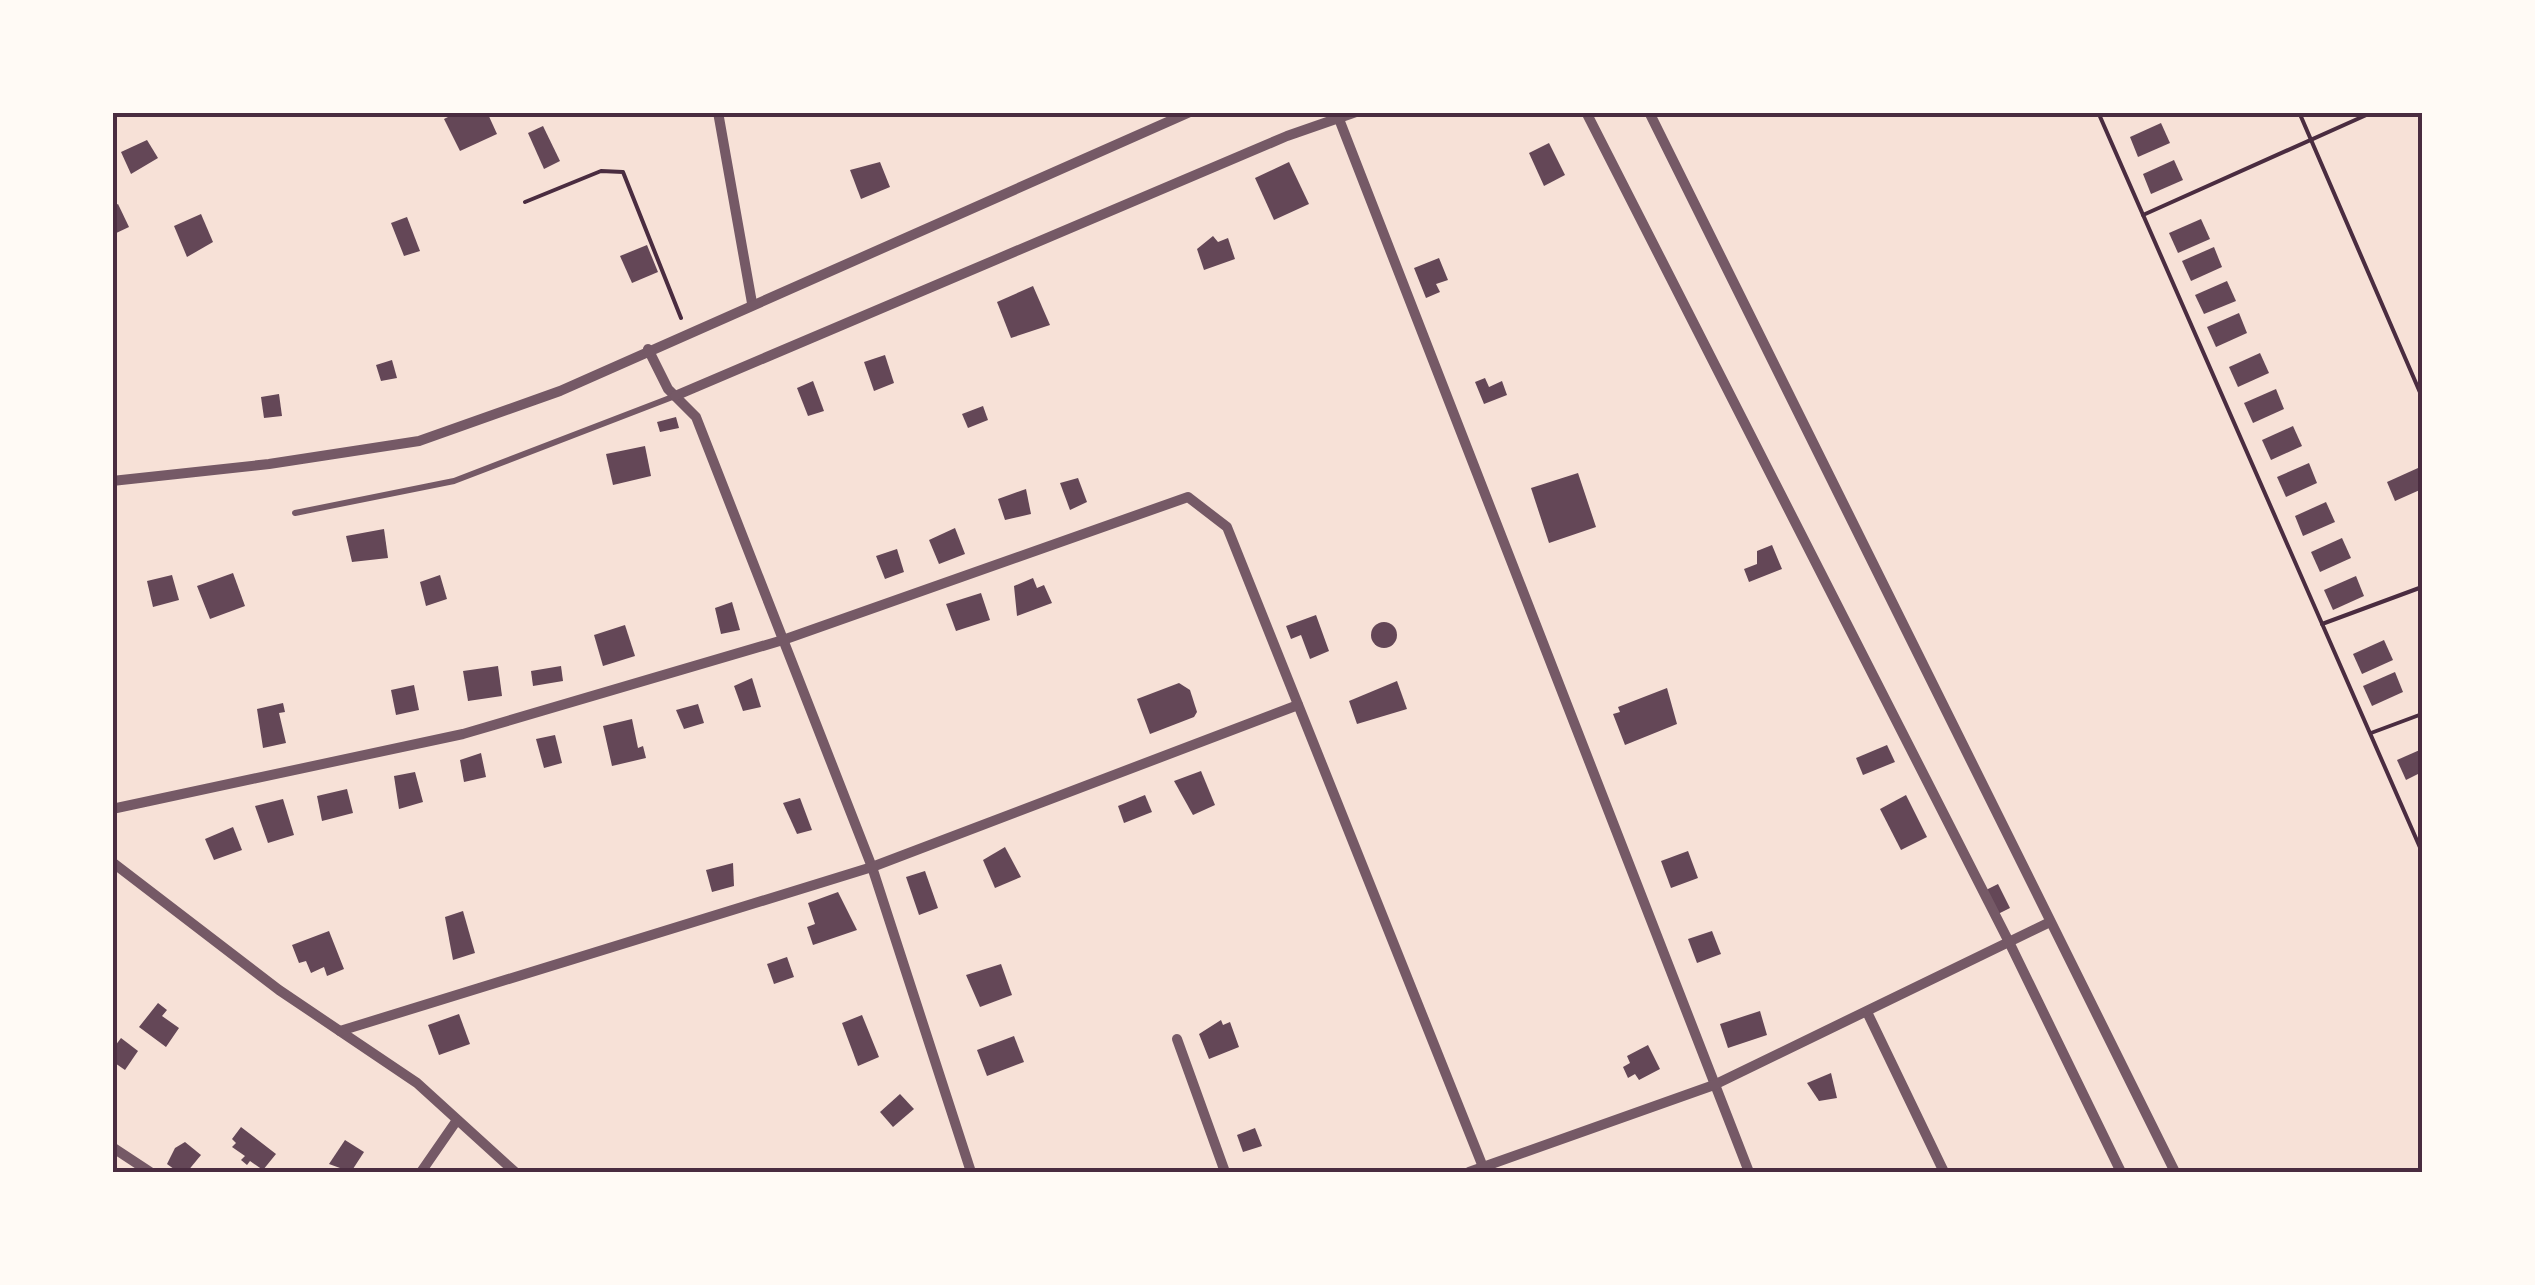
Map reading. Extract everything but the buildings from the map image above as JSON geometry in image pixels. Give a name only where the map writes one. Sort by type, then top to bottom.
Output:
[{"type":"street","points":[[718,112],[752,303]]},
{"type":"street","points":[[112,481],[269,464],[419,440],[560,391],[648,348],[1190,112]]},
{"type":"street","points":[[675,396],[1287,136],[1356,112]]},
{"type":"street","points":[[1586,112],[2010,944],[2121,1172]]},
{"type":"street","points":[[1648,112],[2175,1172]]},
{"type":"street","points":[[1339,120],[1748,1172]]},
{"type":"street","points":[[648,348],[675,396],[696,417],[872,867],[971,1172]]},
{"type":"street","points":[[112,808],[463,734],[783,640],[1188,497],[1227,527],[1484,1170]]},
{"type":"street","points":[[340,1032],[872,867],[1298,706]]},
{"type":"street","points":[[112,862],[340,1032],[417,1083],[514,1172]]},
{"type":"street","points":[[1469,1172],[1484,1170],[1714,1085],[2048,923]]},
{"type":"street","points":[[1867,1012],[1944,1172]]},
{"type":"street","points":[[1177,1039],[1225,1172]]},
{"type":"street","points":[[421,1172],[457,1120]]},
{"type":"street","points":[[112,1147],[150,1172]]},
{"type":"lane","points":[[295,513],[454,481],[675,396]]},
{"type":"path","points":[[2098,112],[2422,852]]},
{"type":"path","points":[[2300,112],[2422,397]]},
{"type":"path","points":[[2143,215],[2373,112]]},
{"type":"path","points":[[524,202],[601,171],[623,172],[684,327]]},
{"type":"path","points":[[2322,624],[2422,587]]},
{"type":"path","points":[[2370,734],[2422,714]]}]
